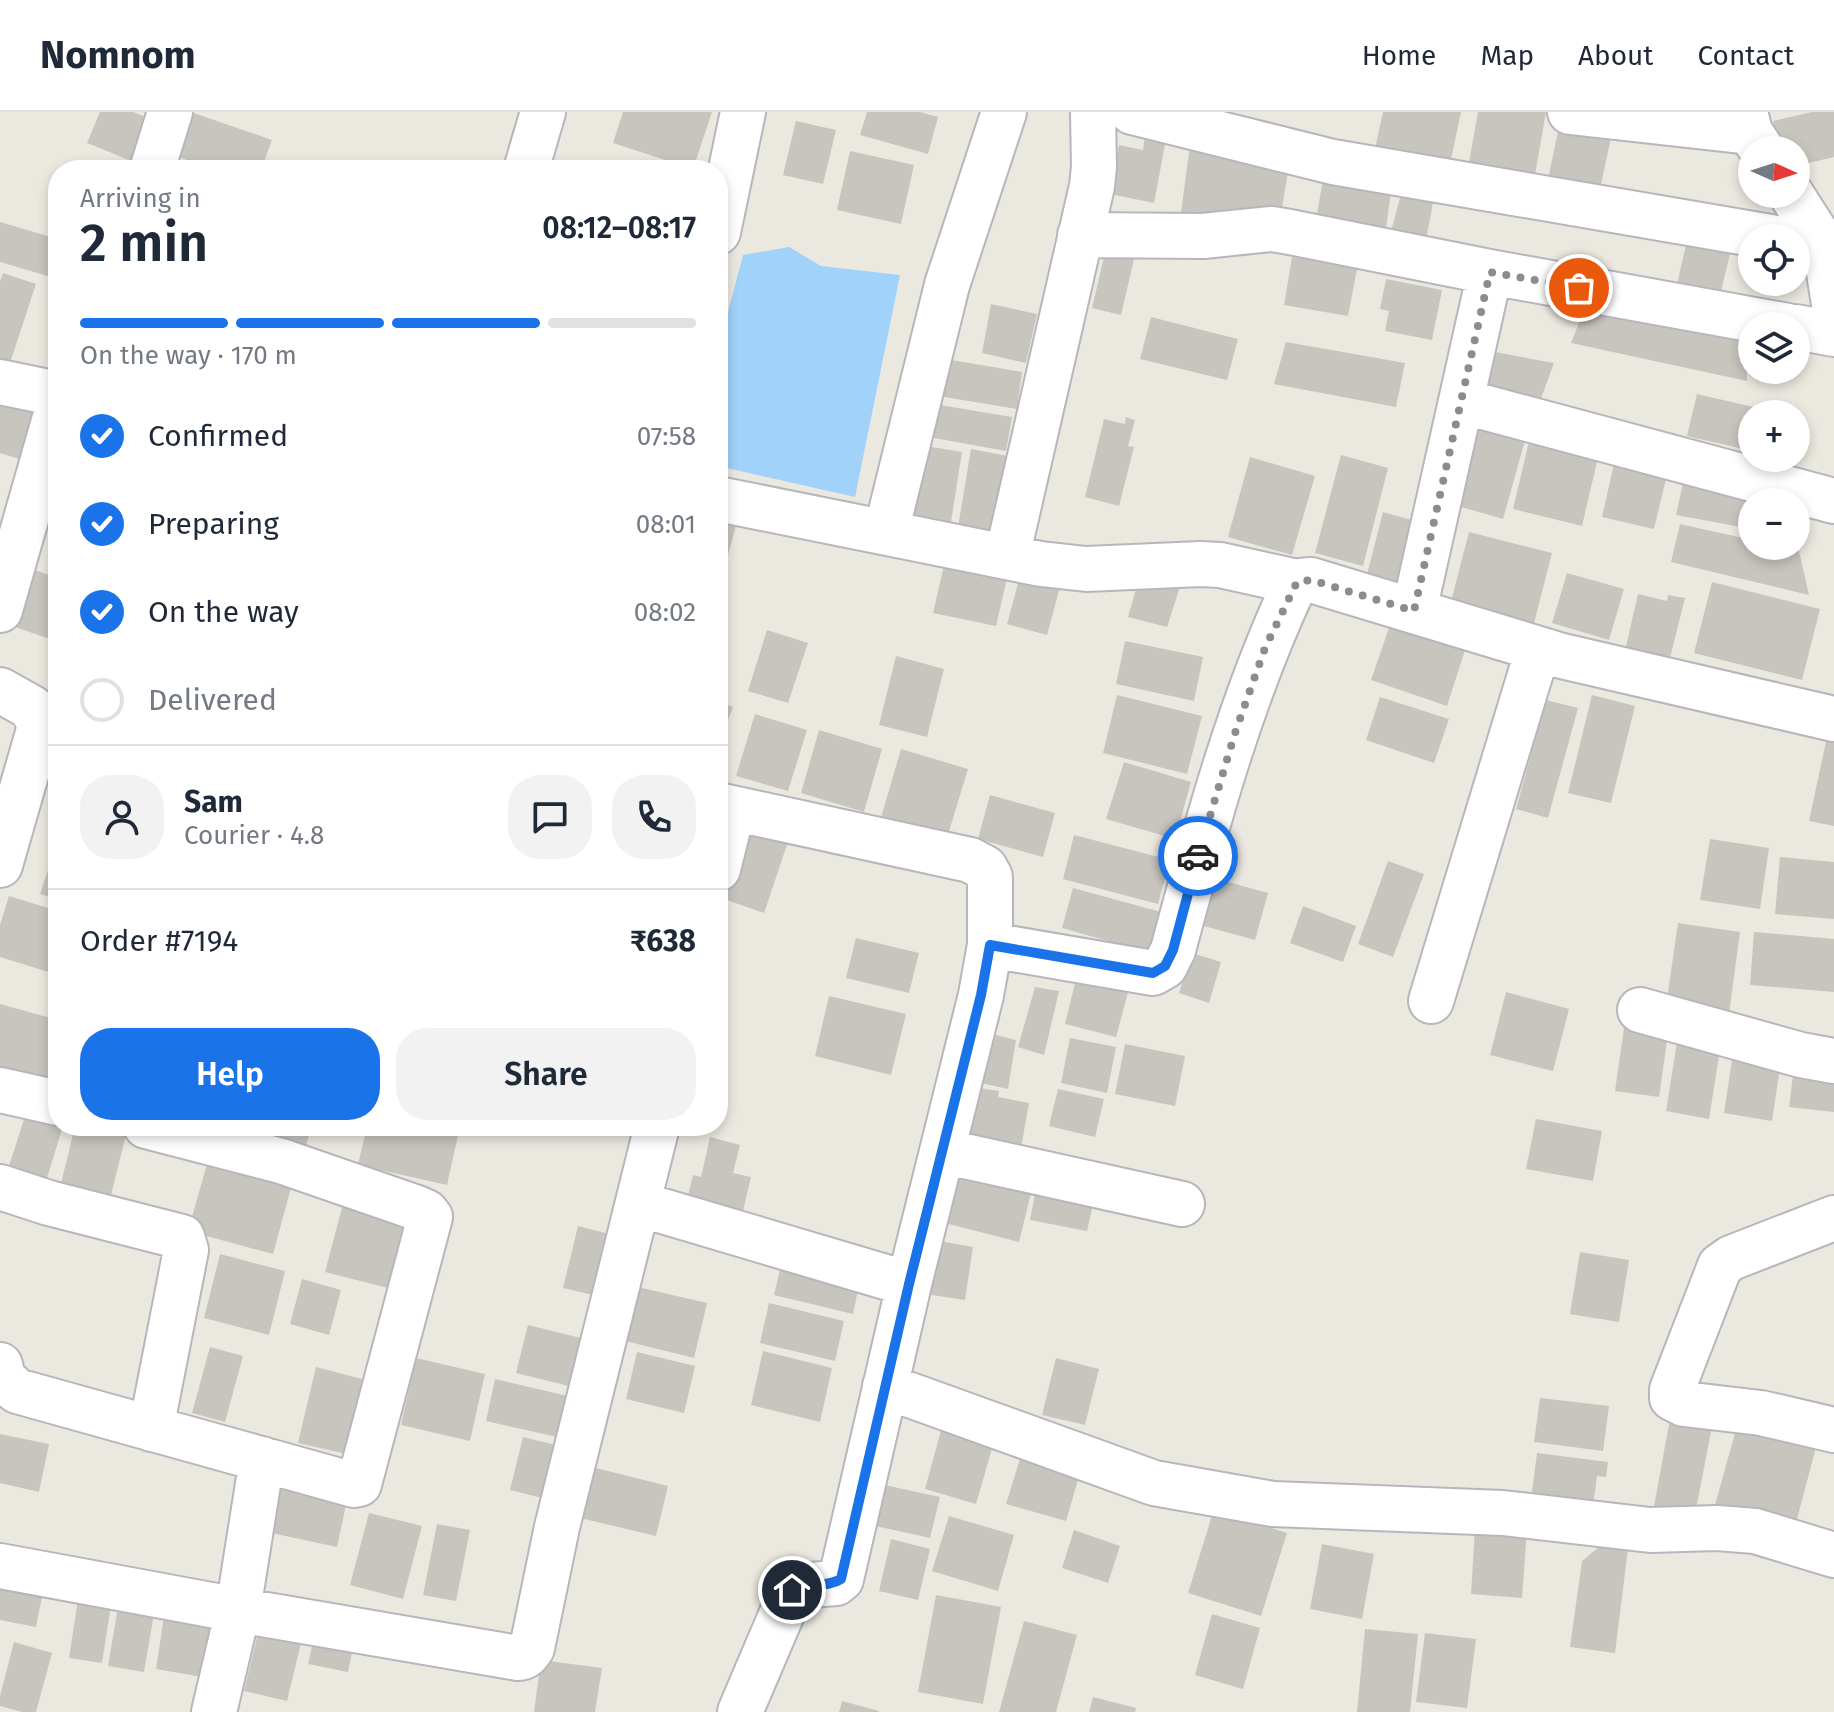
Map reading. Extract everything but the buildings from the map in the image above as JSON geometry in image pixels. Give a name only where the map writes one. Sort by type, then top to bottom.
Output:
[{"type":"street","points":[[155,160],[170,112]]},
{"type":"street","points":[[529,160],[543,112]]},
{"type":"street","points":[[728,184],[743,112]]},
{"type":"street","points":[[886,532],[944,295],[1004,112]]},
{"type":"street","points":[[1007,557],[1094,167],[1093,112]]},
{"type":"street","points":[[1132,112],[1333,162],[1738,231]]},
{"type":"street","points":[[1570,112],[1752,131]]},
{"type":"street","points":[[1798,208],[1818,246],[1834,304]]},
{"type":"street","points":[[1080,235],[1203,236],[1272,229],[1738,317]]},
{"type":"street","points":[[1414,611],[1490,272]]},
{"type":"street","points":[[1810,330],[1834,334]]},
{"type":"street","points":[[0,382],[48,392]]},
{"type":"street","points":[[1461,401],[1834,501]]},
{"type":"street","points":[[0,610],[48,442]]},
{"type":"street","points":[[728,501],[1007,557],[1086,569],[1201,564],[1220,565],[1297,582],[1311,580],[1538,649],[1834,719]]},
{"type":"street","points":[[990,945],[1153,973],[1165,966],[1173,950],[1235,733],[1265,648],[1297,582]]},
{"type":"street","points":[[1431,1001],[1538,649]]},
{"type":"street","points":[[0,690],[32,708],[37,715],[42,782],[0,862]]},
{"type":"street","points":[[728,807],[978,862],[990,877],[990,945],[981,995],[909,1284],[841,1579],[832,1584],[798,1586],[792,1590],[740,1712]]},
{"type":"street","points":[[1640,1010],[1801,1055],[1834,1061]]},
{"type":"street","points":[[0,1090],[48,1101]]},
{"type":"street","points":[[0,1365],[3,1378],[17,1391],[359,1484],[430,1217],[417,1208],[281,1161],[185,1136]]},
{"type":"street","points":[[0,1566],[518,1658],[528,1654],[532,1648],[557,1527],[655,1136]]},
{"type":"street","points":[[942,1151],[1182,1204]]},
{"type":"street","points":[[0,1187],[49,1203],[182,1237],[186,1250],[151,1429]]},
{"type":"street","points":[[639,1204],[909,1284]]},
{"type":"street","points":[[1834,1218],[1731,1258],[1720,1266],[1672,1390],[1672,1398],[1684,1404],[1761,1413],[1834,1430]]},
{"type":"street","points":[[885,1386],[1154,1483],[1258,1502],[1325,1508],[1503,1513],[1650,1530],[1755,1531],[1834,1555]]},
{"type":"street","points":[[214,1712],[238,1610],[262,1459]]},
{"type":"water","points":[[789,247],[821,266],[900,275],[855,497],[728,468],[728,312],[743,255]]},
{"type":"way so far","points":[[1198,856],[1235,733],[1265,648],[1297,582],[1311,580],[1414,611],[1490,272],[1579,288]]},
{"type":"route","points":[[792,1590],[798,1586],[832,1584],[841,1579],[909,1284],[987,970],[990,945],[1153,973],[1165,966],[1173,950],[1198,856]]}]
